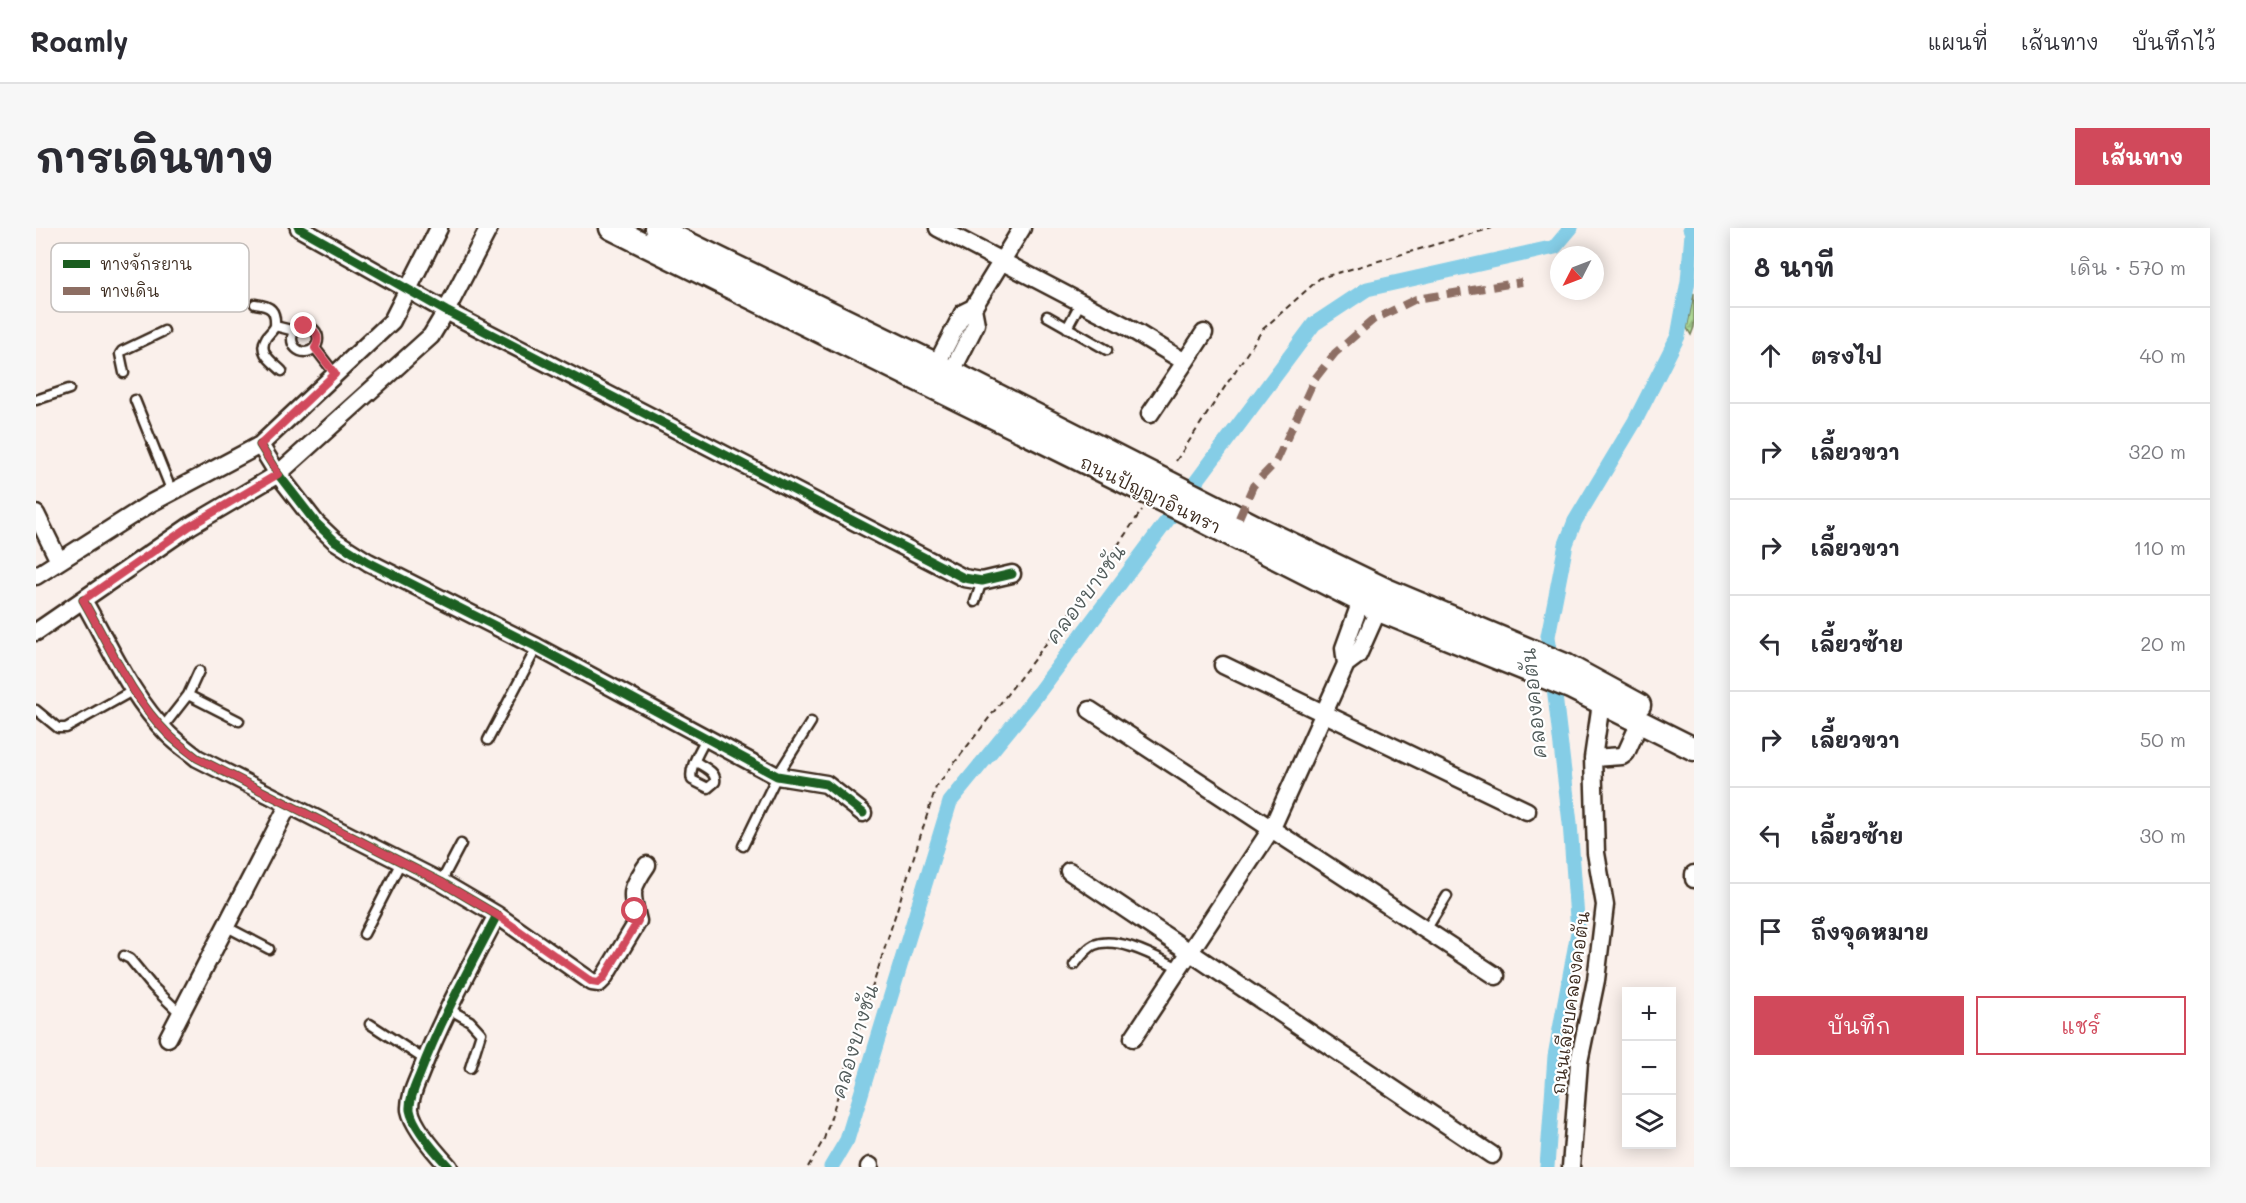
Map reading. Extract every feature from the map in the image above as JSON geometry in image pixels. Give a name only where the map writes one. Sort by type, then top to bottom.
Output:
[{"type":"main road","name":"ถนนปัญญาอินทรา","points":[[612,228],[939,378]]},
{"type":"main road","name":"ถนนปัญญาอินทรา","points":[[656,228],[1144,490],[1222,520],[1373,596],[1569,677],[1694,732]]},
{"type":"main road","name":"ถนนปัญญาอินทรา","points":[[1569,677],[1601,703],[1694,749]]},
{"type":"street","points":[[299,228],[446,312],[964,578],[982,581],[1012,574]]},
{"type":"street","points":[[36,576],[172,492],[260,445],[392,321],[439,228]]},
{"type":"street","points":[[36,632],[190,526],[278,474],[431,336],[446,312],[489,228]]},
{"type":"street","points":[[938,228],[1081,302],[1185,362]]},
{"type":"street","points":[[939,378],[963,313],[973,308],[1022,228]]},
{"type":"street","points":[[1150,414],[1204,333]]},
{"type":"street","points":[[260,445],[278,474],[316,523],[335,541],[368,562],[537,647],[777,776],[826,784],[863,813]]},
{"type":"street","points":[[36,514],[59,561]]},
{"type":"street","points":[[1133,1038],[1272,828],[1346,664],[1358,655],[1373,596]]},
{"type":"street","points":[[83,600],[134,690],[163,727],[197,758],[441,882],[497,915],[592,982],[598,983],[603,979],[638,921],[632,895],[636,880],[647,865]]},
{"type":"street","points":[[1223,665],[1527,811]]},
{"type":"street","name":"ถนนเลียบคลองคอตัน","points":[[1570,1167],[1579,1062],[1596,980],[1605,905],[1596,853],[1593,758],[1601,703]]},
{"type":"street","points":[[1090,710],[1496,976]]},
{"type":"street","points":[[1593,758],[1622,756],[1626,753],[1640,722]]},
{"type":"street","points":[[168,1038],[288,806]]},
{"type":"street","points":[[1069,871],[1492,1155]]},
{"type":"street","points":[[1694,874],[1694,879]]},
{"type":"street","points":[[449,1167],[424,1139],[410,1110],[413,1093],[425,1060],[449,1009],[497,915]]},
{"type":"lane","points":[[1067,328],[1081,302]]},
{"type":"lane","points":[[255,304],[265,305],[276,316],[275,326],[262,348],[282,371]]},
{"type":"lane","points":[[1047,316],[1107,350]]},
{"type":"lane","points":[[275,326],[295,331]]},
{"type":"lane","points":[[304,326],[314,329],[318,339],[315,348],[306,352],[296,349],[292,340],[295,331],[304,326]]},
{"type":"lane","points":[[124,373],[120,354],[122,351],[164,331]]},
{"type":"lane","points":[[315,348],[335,374]]},
{"type":"lane","points":[[36,400],[69,389]]},
{"type":"lane","points":[[135,400],[172,492]]},
{"type":"lane","points":[[975,602],[982,581]]},
{"type":"lane","points":[[488,740],[537,647]]},
{"type":"lane","points":[[163,727],[188,695],[200,671]]},
{"type":"lane","points":[[36,710],[58,728],[66,728],[134,690]]},
{"type":"lane","points":[[188,695],[239,721]]},
{"type":"lane","points":[[743,846],[777,776],[811,722]]},
{"type":"lane","points":[[696,762],[706,738]]},
{"type":"lane","points":[[441,882],[461,844]]},
{"type":"lane","points":[[364,934],[401,862]]},
{"type":"lane","points":[[1426,930],[1447,896]]},
{"type":"lane","points":[[225,926],[269,950]]},
{"type":"lane","points":[[1074,965],[1096,944],[1122,944],[1179,968]]},
{"type":"lane","points":[[124,956],[130,959],[153,987],[180,1013]]},
{"type":"lane","points":[[449,1009],[470,1021],[482,1033],[470,1068]]},
{"type":"lane","points":[[370,1024],[425,1060]]},
{"type":"path","points":[[1176,461],[1263,329],[1320,278],[1492,228]]},
{"type":"path","points":[[808,1167],[824,1139],[936,787],[1085,593],[1144,490]]},
{"type":"green space","points":[[1694,293],[1694,327],[1691,335],[1687,328]]},
{"type":"waterway","name":"คลองบางชัน","points":[[831,1167],[847,1140],[950,802],[1030,704],[1314,324],[1367,289],[1555,247],[1571,228]]},
{"type":"waterway","name":"คลองคอตัน","points":[[1547,1167],[1555,1056],[1578,932],[1570,823],[1548,636],[1566,544],[1575,521],[1635,421],[1678,336],[1688,281],[1692,233],[1690,228]]},
{"type":"marked path","points":[[1239,518],[1253,486],[1276,462],[1314,380],[1335,353],[1373,320],[1416,299],[1522,282]]},
{"type":"cycle path","points":[[299,228],[446,311],[964,578],[982,581],[1012,574]]},
{"type":"cycle path","points":[[260,445],[278,474],[316,523],[335,541],[368,562],[537,647],[777,776],[826,784],[863,813]]},
{"type":"cycle path","points":[[83,600],[121,670],[143,704],[168,734],[197,758],[441,882],[497,915],[437,1033],[411,1101],[410,1110],[416,1124],[426,1140],[449,1167]]},
{"type":"route","points":[[304,326],[314,329],[318,339],[315,348],[335,374],[260,445],[278,474],[190,526],[83,600],[129,682],[168,734],[197,758],[441,882],[497,915],[594,983],[603,979],[638,921],[635,911]]}]
